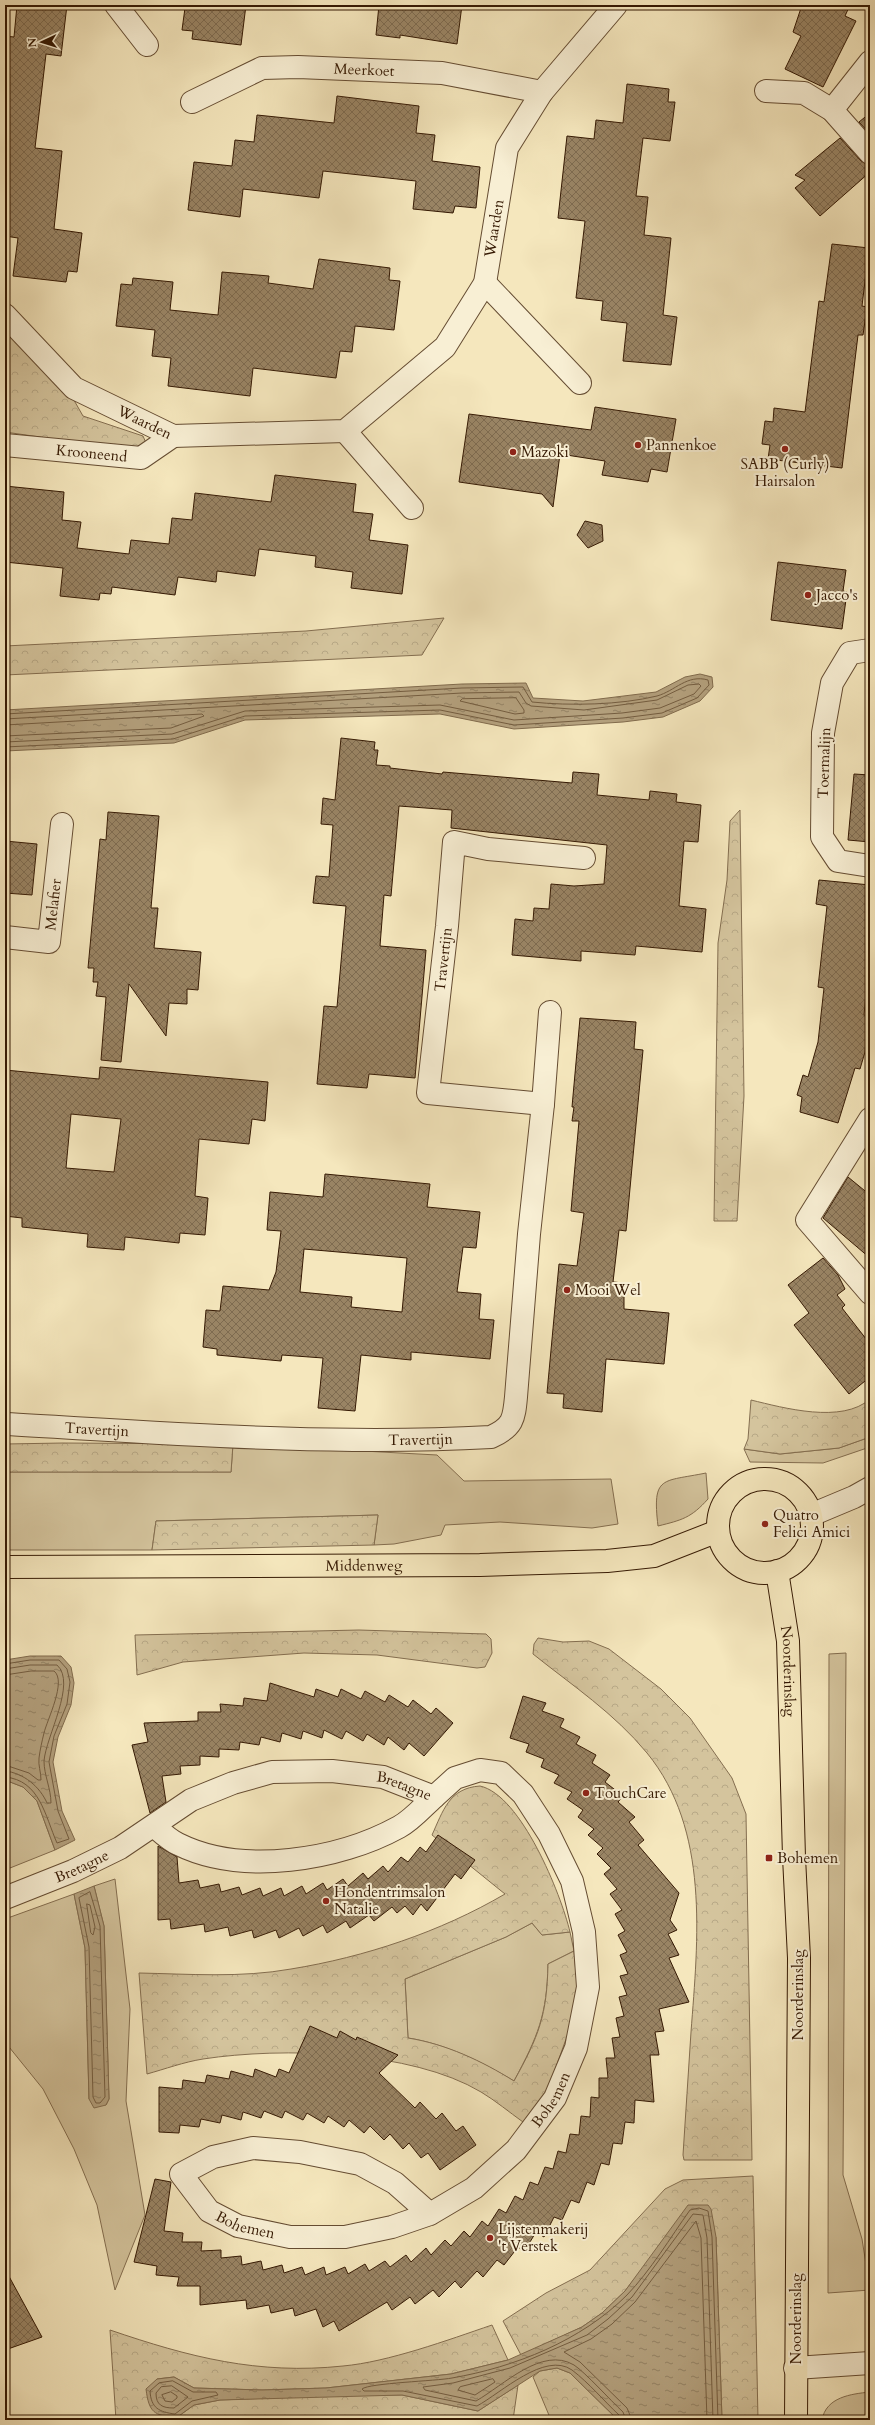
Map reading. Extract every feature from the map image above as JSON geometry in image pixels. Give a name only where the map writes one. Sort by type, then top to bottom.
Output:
[{"type":"main road","points":[[765,1479],[780,1481],[795,1489],[805,1501],[811,1516],[811,1533],[805,1550],[793,1563],[777,1571],[764,1573],[739,1565],[729,1556],[722,1544],[718,1532],[719,1516],[725,1501],[736,1489],[750,1481],[765,1479]]},
{"type":"main road","name":"Middenweg","points":[[5,1567],[472,1566],[607,1561],[654,1556],[718,1532]]},
{"type":"main road","name":"Noorderinslag","points":[[777,1571],[788,1641],[794,1857],[799,1958],[795,2368],[796,2420]]},
{"type":"street","points":[[116,5],[147,45]]},
{"type":"street","name":"Waarden","points":[[5,315],[74,388],[172,436],[345,431],[445,347],[485,283],[507,148],[542,92],[616,5]]},
{"type":"street","points":[[832,110],[870,62]]},
{"type":"street","name":"Meerkoet","points":[[192,102],[262,68],[298,67],[442,73],[542,92]]},
{"type":"street","points":[[766,91],[804,93],[832,110],[870,153]]},
{"type":"street","points":[[485,283],[580,383]]},
{"type":"street","points":[[345,431],[412,508]]},
{"type":"street","name":"Krooneend","points":[[5,445],[141,458],[172,436]]},
{"type":"street","name":"Toermalijn","points":[[870,650],[850,653],[832,683],[823,733],[822,837],[838,861],[870,866]]},
{"type":"street","name":"Melafier","points":[[5,937],[49,942],[62,824]]},
{"type":"street","name":"Travertijn","points":[[543,1104],[428,1093],[447,926],[454,842],[488,849],[584,858]]},
{"type":"street","name":"Travertijn","points":[[5,1424],[167,1433],[353,1439],[491,1437],[506,1430],[514,1417],[529,1234],[543,1104],[550,1012]]},
{"type":"street","points":[[870,1118],[807,1220],[870,1293]]},
{"type":"street","points":[[811,1516],[854,1497],[870,1488]]},
{"type":"street","name":"Bohemen","points":[[430,2214],[396,2182],[360,2164],[300,2152],[253,2148],[213,2157],[181,2174],[209,2211],[238,2226],[290,2237],[345,2237],[392,2227],[430,2214],[474,2188],[516,2150],[555,2098],[576,2048],[588,1987],[584,1932],[572,1882],[549,1834],[523,1794],[501,1773],[480,1770],[455,1778],[434,1797]]},
{"type":"street","name":"Bretagne","points":[[5,1898],[73,1871],[120,1848],[191,1800],[233,1782],[272,1772],[332,1771],[383,1777],[434,1797],[400,1826],[357,1846],[311,1856],[260,1862],[211,1856],[177,1844],[154,1826]]},
{"type":"street","points":[[795,2368],[870,2363]]},
{"type":"green space","points":[[5,330],[71,395],[83,416],[143,436],[146,443],[137,451],[5,432]]},
{"type":"green space","points":[[444,618],[422,655],[5,675],[5,646],[306,631]]},
{"type":"green space","points":[[740,810],[744,1096],[737,1221],[714,1221],[718,943],[727,880],[730,821]]},
{"type":"green space","points":[[870,1399],[870,1437],[839,1448],[780,1454],[744,1449],[748,1439],[751,1400],[796,1410],[829,1412],[844,1411],[858,1407]]},
{"type":"green space","points":[[870,1437],[870,1447],[823,1463],[750,1462],[744,1449],[780,1454],[839,1448]]},
{"type":"green space","points":[[5,1444],[233,1444],[231,1472],[5,1472]]},
{"type":"green space","points":[[233,1444],[437,1455],[464,1481],[611,1479],[618,1524],[592,1528],[500,1522],[445,1525],[441,1535],[394,1544],[374,1545],[378,1515],[156,1521],[152,1550],[5,1550],[5,1472],[231,1472]]},
{"type":"green space","points":[[706,1473],[708,1499],[686,1517],[658,1526],[657,1497],[659,1489],[663,1484],[670,1480]]},
{"type":"green space","points":[[378,1515],[374,1545],[152,1550],[156,1521]]},
{"type":"green space","points":[[359,1630],[486,1634],[491,1639],[492,1653],[485,1667],[477,1668],[377,1655],[304,1653],[183,1662],[137,1675],[135,1635]]},
{"type":"green space","points":[[538,1638],[563,1642],[589,1641],[609,1649],[661,1689],[690,1718],[732,1778],[746,1814],[752,2160],[684,2160],[683,2155],[696,1960],[697,1923],[695,1886],[690,1851],[681,1816],[667,1783],[647,1753],[621,1725],[593,1700],[533,1654],[534,1644]]},
{"type":"green space","points":[[846,1653],[843,2175],[862,2239],[870,2290],[828,2293],[829,1654]]},
{"type":"green space","points":[[5,1780],[23,1787],[37,1801],[55,1850],[5,1870]]},
{"type":"green space","points":[[480,1786],[495,1793],[510,1807],[524,1826],[537,1848],[558,1894],[570,1932],[542,1935],[532,1923],[506,1937],[405,1979],[408,2038],[436,2044],[463,2054],[514,2081],[530,2051],[540,2025],[546,1997],[548,1964],[574,1951],[577,1984],[574,2017],[548,2089],[523,2122],[481,2092],[452,2078],[419,2067],[345,2055],[270,2053],[235,2055],[196,2060],[147,2074],[139,1973],[215,1975],[253,1974],[291,1969],[347,1958],[428,1931],[480,1908],[505,1894],[432,1835],[448,1802],[461,1791]]},
{"type":"green space","points":[[115,1879],[130,2009],[126,2101],[145,2215],[115,2290],[97,2205],[74,2149],[43,2089],[5,2042],[5,1919],[74,1894],[85,1948],[89,2099],[106,2105],[109,2099],[104,1926],[94,1886]]},
{"type":"green space","points":[[532,1923],[542,1935],[570,1932],[574,1951],[548,1964],[546,1997],[540,2025],[514,2081],[489,2067],[450,2049],[408,2038],[405,1979],[506,1937]]},
{"type":"green space","points":[[753,2176],[758,2420],[722,2420],[716,2237],[642,2269],[625,2291],[602,2313],[582,2327],[521,2355],[503,2321],[546,2293],[590,2270],[665,2189],[683,2180]]},
{"type":"green space","points":[[492,2325],[508,2360],[451,2374],[326,2388],[262,2390],[194,2388],[174,2377],[157,2379],[176,2418],[194,2405],[220,2400],[324,2396],[402,2395],[478,2411],[518,2385],[513,2420],[116,2420],[110,2330],[196,2356],[224,2362],[282,2368],[312,2368],[361,2364],[379,2360],[418,2350]]},
{"type":"green space","points":[[557,2368],[570,2373],[618,2420],[551,2420],[533,2377],[540,2371]]},
{"type":"green space","points":[[870,2392],[864,2420],[822,2420],[824,2412],[829,2406],[840,2398]]},
{"type":"water","points":[[700,674],[712,677],[713,687],[700,701],[663,717],[623,722],[514,729],[440,714],[245,720],[174,743],[5,751],[5,710],[462,684],[526,683],[533,698],[583,701],[656,692],[685,677]]},
{"type":"water","points":[[30,1656],[61,1656],[71,1667],[74,1683],[71,1705],[58,1737],[53,1762],[62,1811],[75,1840],[55,1850],[37,1801],[23,1787],[5,1780],[5,1660]]},
{"type":"water","points":[[94,1886],[104,1926],[109,2099],[106,2105],[94,2108],[89,2099],[85,1948],[74,1894]]},
{"type":"water","points":[[688,2205],[708,2205],[711,2209],[716,2237],[722,2420],[618,2420],[570,2373],[557,2368],[540,2371],[478,2411],[402,2395],[220,2400],[194,2405],[176,2418],[158,2414],[151,2408],[149,2403],[146,2389],[157,2379],[174,2377],[194,2388],[262,2390],[326,2388],[451,2374],[508,2360],[582,2327],[602,2313],[625,2291]]},
{"type":"building","points":[[17,5],[67,5],[61,56],[46,54],[35,148],[62,151],[54,229],[82,233],[77,272],[68,271],[66,282],[13,276],[18,238],[5,236],[5,36],[14,37]]},
{"type":"building","points":[[197,5],[246,5],[241,45],[192,39],[193,31],[182,30],[185,8],[196,9]]},
{"type":"building","points":[[379,5],[462,5],[457,44],[400,35],[400,38],[376,35]]},
{"type":"building","points":[[802,5],[850,5],[845,16],[856,21],[823,87],[785,69],[801,36],[793,32]]},
{"type":"building","points":[[627,84],[669,89],[668,102],[675,102],[670,141],[643,138],[636,196],[648,197],[644,235],[671,238],[663,315],[677,317],[671,365],[623,361],[627,323],[601,320],[603,301],[576,298],[585,221],[558,218],[567,136],[594,139],[596,120],[623,123]]},
{"type":"building","points":[[337,96],[419,106],[416,133],[435,135],[432,161],[480,167],[476,208],[455,206],[453,213],[413,209],[416,181],[323,171],[319,198],[243,189],[240,217],[188,210],[194,162],[232,166],[235,140],[254,142],[257,115],[334,123]]},
{"type":"building","points":[[870,113],[870,134],[859,122]]},
{"type":"building","points":[[840,138],[861,161],[870,165],[870,172],[820,216],[795,188],[805,180],[795,175]]},
{"type":"building","points":[[832,244],[869,248],[862,306],[867,307],[863,335],[858,335],[842,468],[768,459],[770,445],[762,444],[765,421],[773,422],[774,408],[805,412],[819,301],[824,302]]},
{"type":"building","points":[[319,259],[390,268],[389,280],[400,281],[394,330],[355,326],[352,352],[340,351],[336,378],[253,368],[250,396],[168,386],[171,358],[152,356],[155,330],[116,326],[121,284],[132,285],[133,278],[173,282],[170,310],[218,315],[222,272],[269,276],[268,283],[313,289]]},
{"type":"building","points":[[595,407],[676,419],[667,472],[651,469],[648,482],[602,475],[605,461],[560,454],[553,507],[542,494],[459,482],[469,414],[591,430]]},
{"type":"building","points":[[275,475],[356,484],[353,512],[373,514],[369,540],[408,545],[402,594],[351,588],[353,572],[315,567],[316,556],[259,549],[255,576],[217,571],[216,582],[178,577],[175,595],[112,587],[111,594],[100,593],[99,600],[60,596],[63,568],[5,562],[5,486],[64,492],[62,520],[81,522],[77,548],[129,554],[131,540],[169,544],[172,518],[192,520],[195,493],[271,502]]},
{"type":"building","points":[[585,521],[602,525],[603,541],[588,548],[577,535]]},
{"type":"building","points":[[778,562],[846,570],[843,591],[847,592],[842,629],[771,620]]},
{"type":"building","points":[[341,738],[375,742],[374,750],[378,750],[376,765],[390,766],[390,768],[442,774],[443,772],[572,783],[573,772],[599,774],[597,795],[649,800],[650,791],[677,794],[676,802],[701,805],[698,842],[684,841],[679,906],[706,909],[702,952],[636,946],[635,955],[581,951],[581,961],[512,955],[515,919],[533,921],[534,908],[549,909],[551,884],[574,886],[604,884],[607,845],[451,828],[452,810],[399,806],[391,896],[384,895],[380,946],[426,950],[415,1078],[369,1074],[367,1088],[317,1084],[324,1006],[337,1007],[346,906],[313,903],[316,876],[329,877],[333,825],[321,824],[323,798],[335,800]]},
{"type":"building","points":[[854,774],[870,775],[870,842],[848,840]]},
{"type":"building","points":[[108,812],[159,816],[151,908],[158,908],[154,948],[201,952],[198,990],[187,989],[187,1004],[169,1003],[166,1036],[129,984],[121,1062],[101,1060],[106,997],[96,996],[98,982],[93,982],[94,968],[88,968],[100,839],[106,840]]},
{"type":"building","points":[[5,841],[37,844],[32,895],[5,893]]},
{"type":"building","points":[[819,880],[870,885],[870,973],[868,972],[864,1015],[869,1016],[865,1052],[860,1069],[855,1068],[838,1123],[800,1112],[802,1097],[797,1095],[803,1075],[808,1077],[818,1042],[824,988],[818,987],[827,906],[816,904]]},
{"type":"building","points":[[580,1018],[636,1022],[634,1049],[643,1050],[626,1231],[619,1230],[613,1282],[624,1283],[624,1309],[669,1313],[664,1364],[606,1359],[602,1412],[563,1408],[564,1394],[547,1393],[559,1264],[577,1266],[584,1213],[571,1211],[579,1121],[572,1121],[574,1107],[572,1107]]},
{"type":"building","points":[[100,1067],[268,1082],[265,1121],[252,1119],[249,1144],[199,1139],[195,1196],[208,1198],[205,1235],[180,1233],[179,1243],[125,1237],[124,1250],[87,1247],[88,1234],[22,1227],[22,1218],[5,1216],[5,1070],[99,1079]],"holes":[[[71,1114],[121,1119],[114,1172],[66,1168]]]},
{"type":"building","points":[[325,1174],[430,1184],[427,1207],[480,1212],[476,1248],[463,1247],[457,1292],[481,1294],[479,1319],[494,1320],[490,1359],[411,1352],[411,1360],[361,1355],[355,1411],[318,1408],[323,1358],[282,1355],[281,1361],[217,1355],[217,1349],[203,1347],[206,1310],[220,1311],[223,1286],[269,1290],[276,1272],[281,1231],[267,1230],[270,1192],[323,1197]],"holes":[[[304,1249],[407,1258],[402,1312],[351,1307],[352,1297],[300,1292]]]},
{"type":"building","points":[[848,1177],[870,1195],[870,1258],[823,1218]]},
{"type":"building","points":[[823,1258],[838,1275],[845,1289],[837,1295],[845,1305],[842,1308],[870,1344],[870,1377],[849,1394],[794,1325],[809,1313],[788,1285]]},
{"type":"building","points":[[270,1683],[314,1697],[316,1689],[338,1697],[341,1689],[361,1699],[365,1691],[385,1702],[389,1695],[408,1707],[413,1700],[431,1714],[436,1708],[453,1723],[424,1756],[409,1743],[404,1750],[388,1737],[384,1745],[367,1734],[363,1741],[346,1731],[342,1739],[324,1730],[322,1738],[303,1731],[301,1739],[282,1733],[280,1742],[261,1737],[259,1745],[240,1742],[239,1750],[219,1749],[219,1757],[200,1756],[200,1765],[180,1766],[181,1774],[162,1776],[166,1802],[150,1813],[132,1745],[148,1742],[144,1723],[198,1721],[198,1712],[221,1712],[220,1704],[243,1706],[244,1698],[267,1701]]},
{"type":"building","points":[[523,1696],[546,1703],[542,1711],[564,1719],[560,1727],[580,1737],[576,1744],[596,1755],[592,1763],[610,1775],[605,1782],[623,1796],[618,1802],[635,1817],[629,1822],[644,1840],[638,1845],[679,1893],[670,1920],[677,1930],[668,1934],[679,1955],[669,1958],[689,2002],[659,2009],[664,2031],[655,2032],[659,2055],[650,2055],[654,2102],[635,2100],[634,2123],[625,2122],[622,2144],[613,2143],[609,2165],[601,2163],[594,2185],[587,2182],[579,2203],[571,2200],[562,2220],[554,2217],[544,2237],[536,2232],[524,2252],[518,2247],[504,2265],[497,2260],[483,2277],[477,2271],[461,2288],[455,2281],[439,2297],[433,2290],[415,2304],[410,2297],[392,2310],[387,2302],[339,2331],[334,2321],[323,2327],[316,2309],[295,2316],[293,2308],[271,2313],[269,2305],[247,2309],[246,2300],[200,2305],[200,2286],[177,2286],[179,2277],[156,2275],[157,2266],[134,2262],[155,2179],[171,2182],[164,2231],[183,2233],[182,2242],[202,2242],[201,2251],[221,2250],[221,2258],[241,2256],[242,2265],[261,2261],[263,2270],[282,2265],[284,2273],[302,2267],[305,2275],[324,2267],[326,2275],[345,2267],[348,2274],[365,2264],[369,2271],[385,2261],[390,2267],[406,2255],[411,2262],[426,2248],[431,2255],[445,2240],[451,2246],[464,2231],[470,2237],[482,2221],[488,2226],[499,2209],[506,2213],[515,2196],[523,2200],[530,2182],[538,2185],[545,2167],[553,2169],[558,2151],[566,2153],[570,2134],[579,2135],[581,2116],[590,2117],[591,2097],[599,2098],[599,2078],[608,2078],[606,2058],[615,2058],[612,2038],[620,2037],[616,2018],[624,2016],[619,1997],[627,1995],[620,1976],[628,1974],[620,1955],[627,1952],[618,1935],[625,1931],[615,1914],[622,1910],[610,1894],[617,1889],[604,1874],[611,1868],[597,1854],[603,1848],[588,1835],[594,1829],[578,1817],[583,1810],[567,1799],[572,1792],[554,1783],[559,1775],[541,1767],[544,1759],[526,1752],[529,1744],[510,1738]]},
{"type":"building","points":[[438,1835],[475,1860],[461,1879],[455,1874],[427,1911],[421,1904],[413,1915],[405,1906],[397,1913],[392,1907],[374,1921],[369,1915],[350,1928],[346,1921],[327,1933],[323,1925],[303,1936],[299,1928],[279,1938],[276,1930],[254,1938],[252,1930],[230,1936],[228,1927],[205,1932],[204,1924],[171,1929],[170,1919],[158,1920],[158,1846],[177,1857],[179,1883],[198,1880],[200,1888],[219,1884],[221,1892],[239,1887],[242,1895],[260,1888],[263,1896],[281,1888],[284,1896],[302,1886],[306,1894],[323,1883],[327,1890],[343,1879],[348,1886],[363,1873],[368,1879],[383,1866],[388,1872],[401,1857],[408,1862],[420,1847],[426,1852]]},
{"type":"building","points":[[310,2026],[337,2038],[340,2031],[356,2040],[357,2037],[398,2055],[379,2073],[415,2108],[420,2102],[436,2119],[442,2113],[456,2131],[463,2126],[476,2145],[440,2170],[428,2153],[421,2158],[409,2143],[403,2149],[390,2134],[384,2140],[370,2126],[364,2133],[349,2120],[344,2127],[328,2116],[324,2123],[307,2113],[303,2120],[285,2111],[282,2118],[264,2111],[261,2118],[243,2112],[241,2120],[222,2115],[220,2123],[201,2119],[199,2127],[180,2125],[179,2133],[159,2132],[159,2087],[182,2089],[183,2080],[205,2083],[207,2075],[229,2079],[231,2071],[253,2077],[255,2069],[276,2077],[279,2069],[289,2073]]},
{"type":"building","points":[[5,2269],[42,2337],[5,2350]]},
{"type":"place","name":"Pannenkoe","points":[[638,445]]},
{"type":"place","name":"SABB (Curly) Hairsalon","points":[[785,449]]},
{"type":"place","name":"Mazoki","points":[[513,452]]},
{"type":"place","name":"Jacco's","points":[[808,595]]},
{"type":"place","name":"Mooi Wel","points":[[567,1290]]},
{"type":"place","name":"Quatro Felici Amici","points":[[765,1524]]},
{"type":"place","name":"TouchCare","points":[[586,1793]]},
{"type":"place","name":"Bohemen","points":[[769,1858]]},
{"type":"place","name":"Hondentrimsalon Natalie","points":[[326,1901]]},
{"type":"place","name":"Lijstenmakerij 't Verstek","points":[[490,2238]]}]
